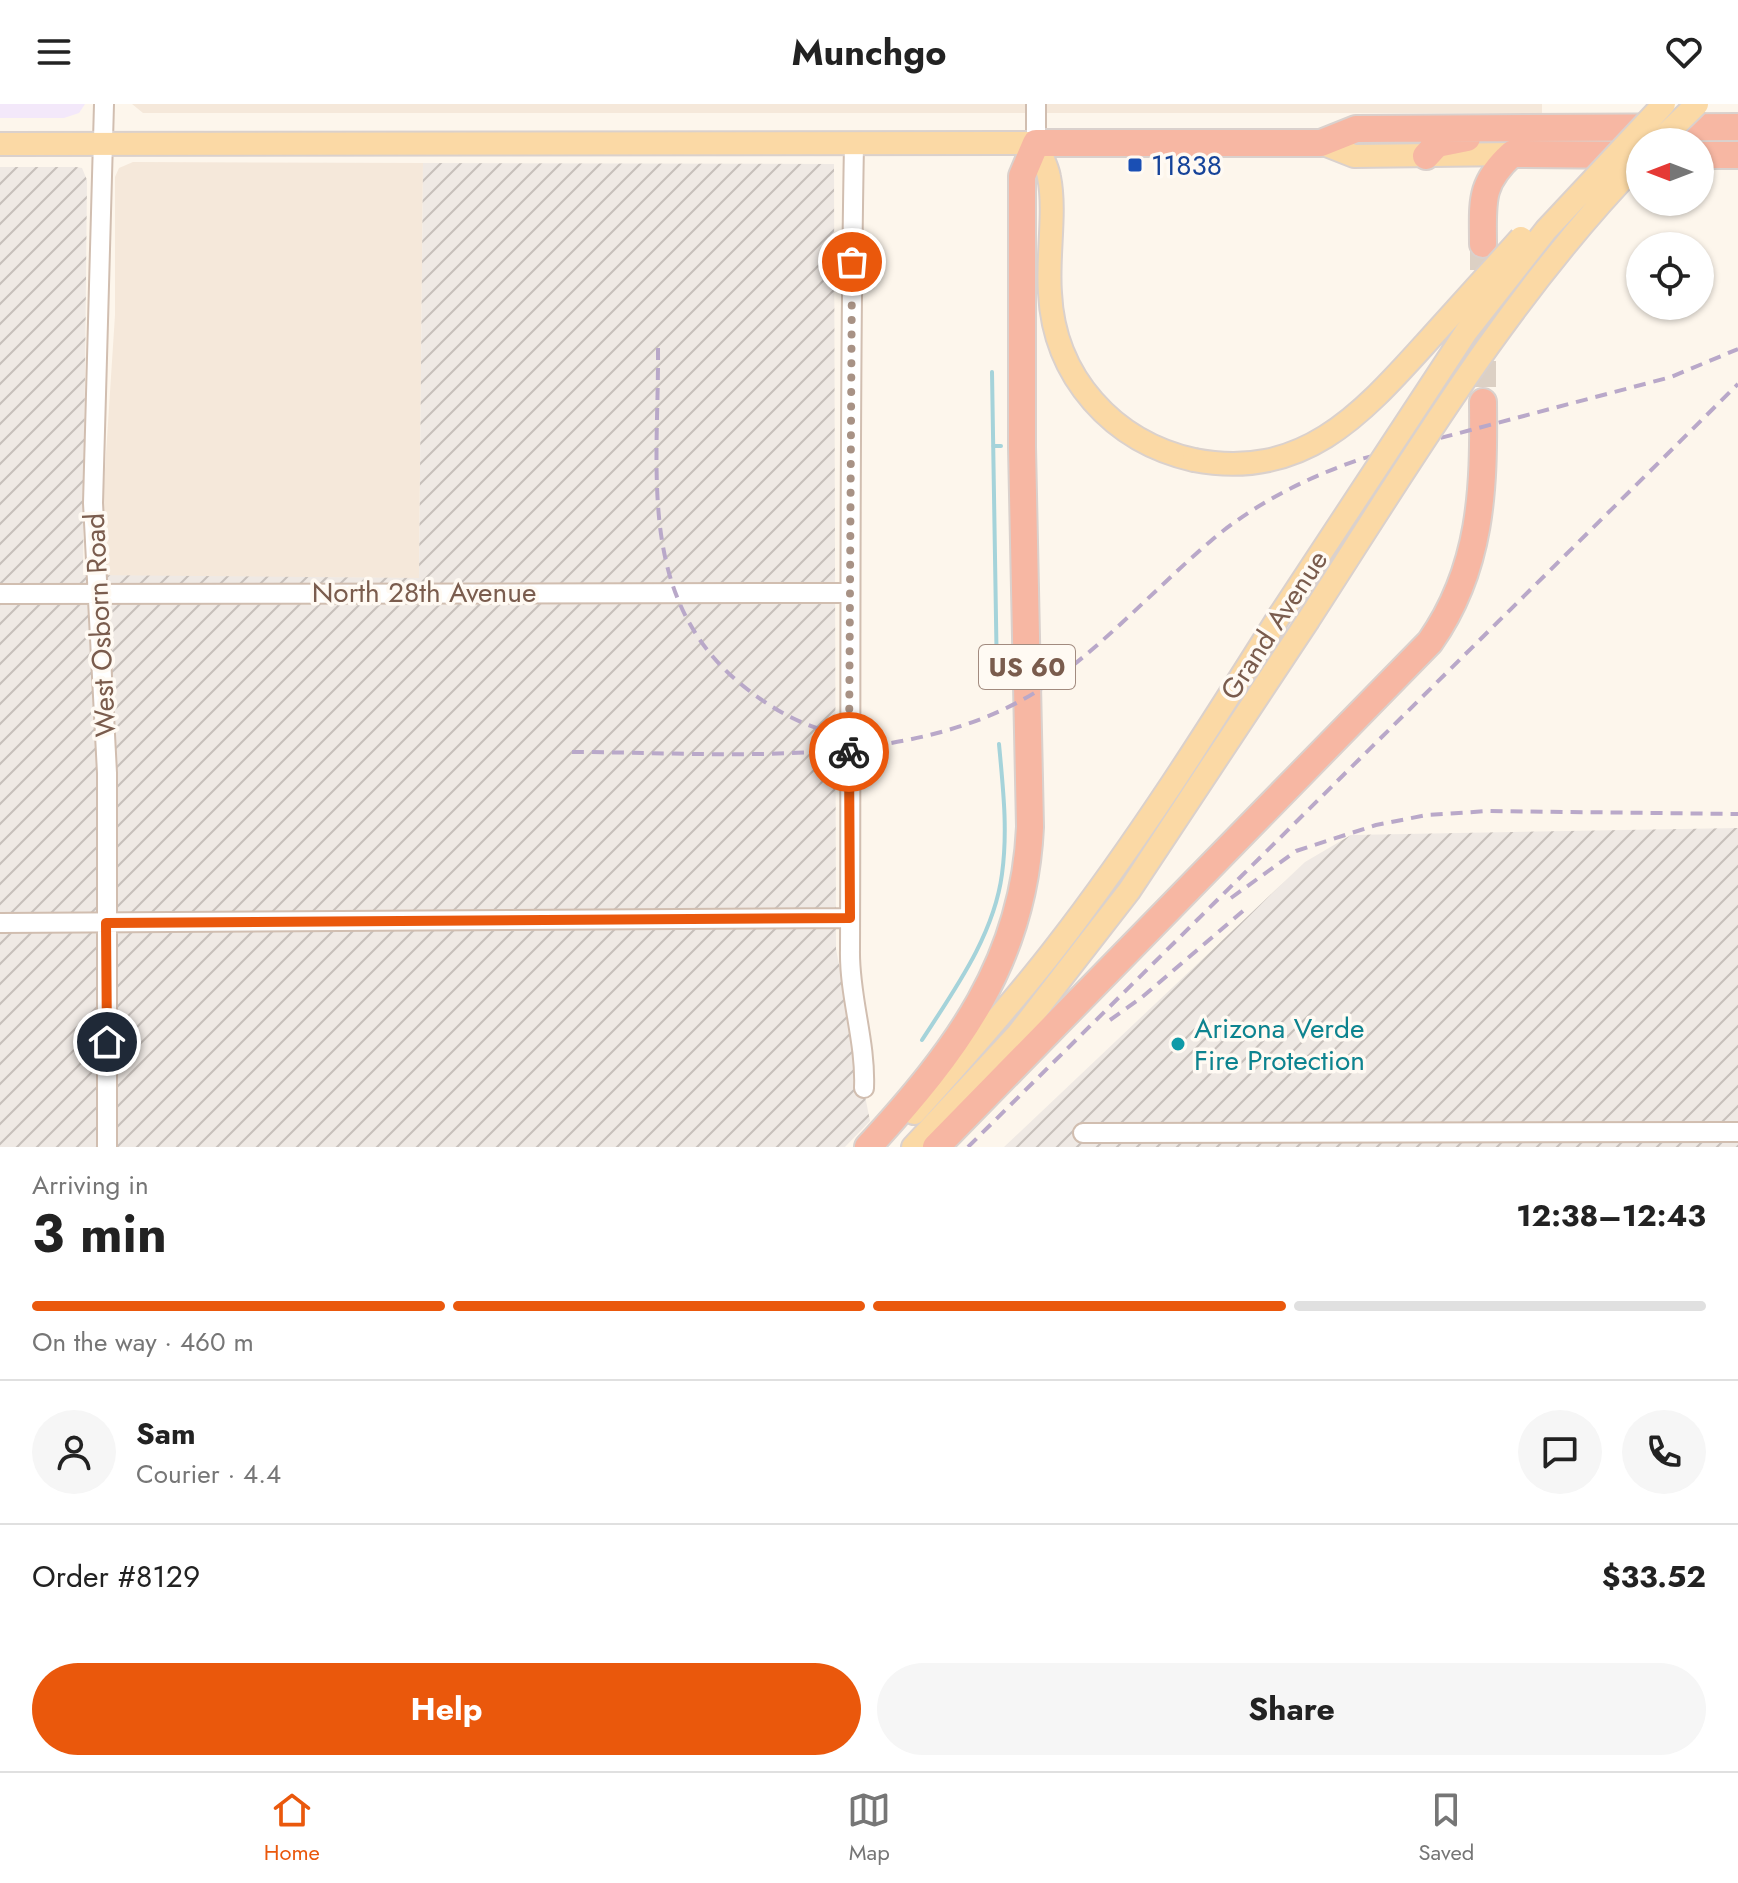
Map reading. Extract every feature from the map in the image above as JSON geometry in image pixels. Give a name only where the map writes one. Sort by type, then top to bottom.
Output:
[{"type":"highway","points":[[1426,156],[1445,141],[1512,134],[1529,126]]},
{"type":"highway","points":[[1036,143],[1321,143],[1356,129],[1738,127]]},
{"type":"highway","name":"US 60","points":[[868,1147],[938,1063],[994,978],[1012,936],[1027,867],[1030,827],[1022,447],[1022,176],[1036,143]]},
{"type":"highway","points":[[1483,244],[1485,187],[1495,169],[1512,154],[1626,158]]},
{"type":"highway","points":[[1714,155],[1738,155]]},
{"type":"highway","points":[[936,1147],[1430,642],[1462,586],[1477,534],[1483,486],[1483,402]]},
{"type":"main road","points":[[0,144],[1036,143],[1049,177],[1051,316],[1068,365],[1095,404],[1125,431],[1161,450],[1194,460],[1242,463],[1276,458],[1319,442],[1348,423],[1648,104]]},
{"type":"main road","name":"Grand Avenue","points":[[883,1147],[1056,947],[1158,804],[1466,332],[1564,210],[1664,104]]},
{"type":"main road","points":[[1672,128],[1697,104]]},
{"type":"main road","points":[[1321,143],[1354,156],[1512,154]]},
{"type":"main road","name":"Grand Avenue","points":[[913,1147],[1018,1034],[1120,903],[1483,351],[1562,248],[1626,174]]},
{"type":"street","name":"West Osborn Road","points":[[104,104],[95,384],[97,592],[107,773],[107,1147]]},
{"type":"street","points":[[1036,104],[1036,143]]},
{"type":"street","points":[[854,144],[849,593],[850,958],[865,1064],[864,1088]]},
{"type":"street","name":"North 28th Avenue","points":[[0,594],[849,593]]},
{"type":"street","points":[[0,923],[850,918]]},
{"type":"street","points":[[1083,1133],[1423,1140],[1738,1132]]},
{"type":"shaded area","points":[[0,104],[85,104],[79,113],[64,118],[0,118]]},
{"type":"shaded area","points":[[132,104],[1542,104],[1542,113],[143,113]]},
{"type":"shaded area","points":[[133,162],[423,163],[419,578],[102,577],[101,531],[115,315],[115,177],[119,168]]},
{"type":"shaded area","points":[[423,163],[834,164],[836,949],[870,1121],[845,1147],[0,1147],[0,167],[76,167],[82,168],[87,180],[83,575],[419,578]]},
{"type":"shaded area","points":[[1738,828],[1738,1147],[1004,1147],[1305,862],[1351,835]]},
{"type":"waterway","points":[[992,372],[997,680]]},
{"type":"waterway","points":[[993,446],[1001,446]]},
{"type":"waterway","points":[[922,1040],[971,961],[998,897],[1005,841],[999,744]]},
{"type":"tunnel","points":[[1483,244],[1483,402]]},
{"type":"railway","points":[[658,348],[657,488],[661,533],[670,576],[686,617],[711,655],[747,689],[776,709],[823,730],[875,738]]},
{"type":"railway","points":[[572,752],[758,754],[822,751],[885,744],[945,731],[1002,710],[1054,680],[1095,647],[1213,539],[1247,514],[1302,483],[1361,459],[1671,377],[1738,349]]},
{"type":"railway","points":[[968,1147],[1738,384]]},
{"type":"railway","points":[[1231,898],[1296,851],[1376,825],[1427,815],[1488,811],[1738,814]]},
{"type":"railway","points":[[1110,1020],[1141,998],[1243,911]]},
{"type":"way so far","points":[[849,752],[852,262]]},
{"type":"place","name":"11838","points":[[1135,165]]},
{"type":"place","name":"Arizona Verde Fire Protection","points":[[1178,1044]]},
{"type":"route","points":[[107,1042],[106,923],[850,918],[849,752]]}]
